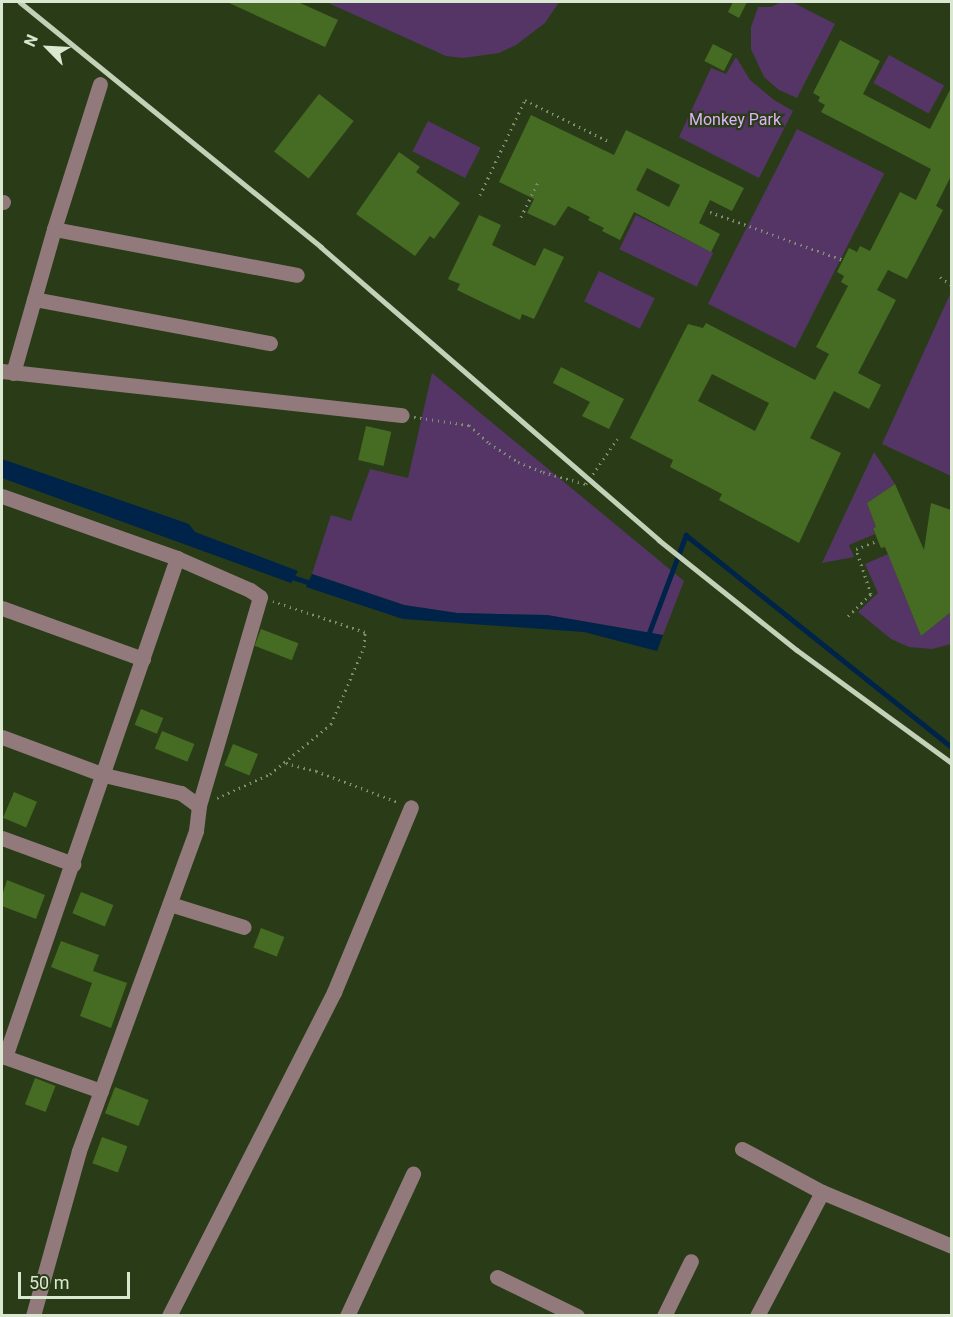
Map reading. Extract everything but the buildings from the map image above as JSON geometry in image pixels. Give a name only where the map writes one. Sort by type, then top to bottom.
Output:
[{"type":"street","points":[[100,84],[34,299],[7,372],[402,415]]},
{"type":"street","points":[[54,229],[297,275]]},
{"type":"street","points":[[34,299],[270,343]]},
{"type":"street","points":[[2,496],[177,558],[250,590],[260,597],[199,806],[196,831],[101,1091],[65,1200],[33,1315]]},
{"type":"street","points":[[101,1091],[3,1060],[104,775],[177,558]]},
{"type":"street","points":[[2,608],[143,659]]},
{"type":"street","points":[[2,737],[104,775],[181,793],[199,806]]},
{"type":"street","points":[[169,1316],[334,992],[411,807]]},
{"type":"street","points":[[2,838],[73,864]]},
{"type":"street","points":[[170,904],[244,927]]},
{"type":"street","points":[[742,1149],[822,1192],[951,1246]]},
{"type":"street","points":[[347,1316],[413,1174]]},
{"type":"street","points":[[757,1316],[822,1192]]},
{"type":"street","points":[[664,1316],[691,1260]]},
{"type":"street","points":[[497,1277],[577,1316]]},
{"type":"path","points":[[480,195],[525,100],[610,142]]},
{"type":"path","points":[[521,217],[538,182]]},
{"type":"path","points":[[710,212],[843,260]]},
{"type":"path","points":[[940,277],[951,285]]},
{"type":"path","points":[[402,415],[469,425],[489,443],[518,462],[543,472],[586,484],[617,439]]},
{"type":"path","points":[[848,616],[871,594],[856,549],[878,541]]},
{"type":"path","points":[[199,806],[270,774],[331,724],[364,647],[365,632],[260,597]]},
{"type":"path","points":[[286,763],[316,771],[411,807]]},
{"type":"green space","points":[[326,2],[559,2],[545,23],[516,45],[499,53],[463,58],[446,56]]},
{"type":"green space","points":[[781,2],[792,2],[835,24],[797,98],[779,90],[764,77],[751,49],[751,27],[758,7],[771,7]]},
{"type":"green space","points":[[889,55],[944,86],[929,114],[873,83]]},
{"type":"green space","name":"Monkey Park","points":[[736,57],[750,80],[774,100],[793,111],[759,178],[679,137],[711,68],[726,74]]},
{"type":"green space","points":[[428,121],[481,148],[465,178],[413,151]]},
{"type":"green space","points":[[797,129],[884,173],[795,348],[708,304]]},
{"type":"green space","points":[[636,215],[713,253],[697,287],[619,249]]},
{"type":"green space","points":[[599,271],[655,298],[640,329],[584,302]]},
{"type":"green space","points":[[951,292],[951,476],[882,444]]},
{"type":"green space","points":[[432,373],[684,581],[663,635],[547,615],[457,613],[404,605],[312,574],[331,515],[351,521],[370,469],[408,478]]},
{"type":"green space","points":[[874,452],[895,484],[867,503],[876,527],[873,528],[875,534],[849,545],[854,557],[822,563]]},
{"type":"green space","points":[[888,554],[921,636],[951,612],[951,644],[932,649],[909,647],[891,639],[858,612],[878,593],[865,564]]},
{"type":"water","points":[[2,459],[189,524],[195,532],[298,571],[291,583],[2,478]]},
{"type":"water","points":[[312,574],[404,605],[457,613],[547,615],[663,635],[657,651],[584,632],[403,619],[306,587]]},
{"type":"waterway","points":[[647,638],[686,535],[952,747]]},
{"type":"waterway","points":[[289,576],[313,584]]},
{"type":"railway","points":[[20,2],[321,247],[659,540],[797,650],[952,763]]}]
